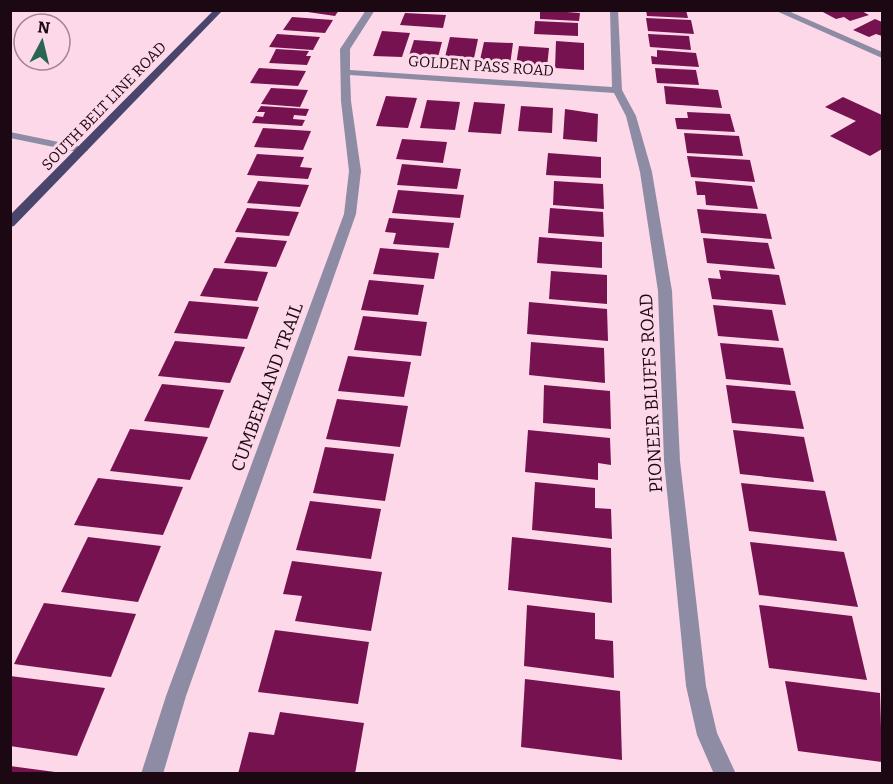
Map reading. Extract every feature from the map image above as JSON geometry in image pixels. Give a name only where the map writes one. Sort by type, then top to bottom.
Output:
[{"type":"main road","name":"SOUTH BELT LINE ROAD","points":[[10,223],[219,10]]},
{"type":"street","name":"CUMBERLAND TRAIL","points":[[152,774],[176,696],[350,214],[355,171],[344,72],[345,49],[371,10]]},
{"type":"street","name":"PIONEER BLUFFS ROAD","points":[[614,10],[616,90],[631,116],[648,183],[665,291],[672,461],[696,686],[707,735],[725,774]]},
{"type":"street","points":[[778,10],[882,55]]},
{"type":"street","name":"GOLDEN PASS ROAD","points":[[344,72],[616,90]]},
{"type":"street","points":[[10,135],[82,150]]},
{"type":"building","points":[[294,10],[339,10],[335,16]]},
{"type":"building","points":[[540,10],[580,13],[579,21],[540,19]]},
{"type":"building","points":[[646,10],[686,10],[688,18],[647,16]]},
{"type":"building","points":[[860,10],[869,15],[850,21],[844,17],[836,19],[821,11]]},
{"type":"building","points":[[405,13],[446,15],[443,28],[400,25]]},
{"type":"building","points":[[292,17],[333,20],[325,33],[283,30]]},
{"type":"building","points":[[646,18],[691,20],[694,34],[648,31]]},
{"type":"building","points":[[875,19],[882,22],[882,36],[876,34],[869,37],[853,30]]},
{"type":"building","points":[[535,21],[578,23],[578,36],[534,34]]},
{"type":"building","points":[[382,31],[410,33],[402,57],[373,56]]},
{"type":"building","points":[[277,34],[320,37],[313,50],[269,47]]},
{"type":"building","points":[[648,34],[689,36],[691,50],[650,47]]},
{"type":"building","points":[[450,37],[478,39],[473,63],[444,61]]},
{"type":"building","points":[[414,40],[442,42],[437,61],[408,59]]},
{"type":"building","points":[[556,41],[584,43],[584,70],[555,68]]},
{"type":"building","points":[[484,42],[513,43],[510,65],[489,64],[490,61],[480,60]]},
{"type":"building","points":[[519,46],[549,48],[547,67],[516,65]]},
{"type":"building","points":[[276,49],[309,51],[306,56],[311,56],[307,65],[269,63]]},
{"type":"building","points":[[657,50],[696,53],[699,67],[652,64],[651,56],[657,57]]},
{"type":"building","points":[[259,68],[306,71],[298,86],[250,83]]},
{"type":"building","points":[[655,68],[696,70],[699,85],[657,83]]},
{"type":"building","points":[[664,86],[718,90],[722,108],[666,104]]},
{"type":"building","points":[[271,88],[308,90],[300,107],[261,104]]},
{"type":"building","points":[[386,96],[417,98],[408,128],[376,126]]},
{"type":"building","points":[[843,97],[882,115],[882,149],[870,156],[830,136],[856,121],[825,107]]},
{"type":"building","points":[[427,100],[460,102],[455,130],[420,128]]},
{"type":"building","points":[[474,102],[505,104],[501,134],[468,132]]},
{"type":"building","points":[[261,106],[309,109],[306,116],[294,115],[293,119],[305,120],[302,126],[252,123],[256,116],[263,117],[265,112],[257,112]]},
{"type":"building","points":[[521,106],[553,108],[552,133],[518,131]]},
{"type":"building","points":[[565,109],[598,114],[597,142],[563,139]]},
{"type":"building","points":[[687,112],[730,114],[735,132],[677,129],[675,118],[688,118]]},
{"type":"building","points":[[263,128],[311,131],[303,150],[254,147]]},
{"type":"building","points":[[684,133],[739,136],[743,156],[687,153]]},
{"type":"building","points":[[402,139],[447,142],[443,163],[396,159]]},
{"type":"building","points":[[548,153],[601,157],[601,178],[546,175]]},
{"type":"building","points":[[257,154],[304,157],[300,167],[312,168],[308,179],[247,175]]},
{"type":"building","points":[[687,156],[750,160],[755,182],[691,177]]},
{"type":"building","points":[[402,164],[461,169],[457,189],[397,185]]},
{"type":"building","points":[[258,181],[309,185],[300,207],[247,203]]},
{"type":"building","points":[[554,181],[603,184],[604,209],[553,205]]},
{"type":"building","points":[[695,181],[752,186],[758,209],[706,205],[705,195],[697,195]]},
{"type":"building","points":[[398,190],[464,195],[460,218],[392,213]]},
{"type":"building","points":[[247,208],[299,212],[289,236],[235,232]]},
{"type":"building","points":[[550,208],[603,212],[604,237],[548,233]]},
{"type":"building","points":[[697,209],[766,214],[772,239],[701,233]]},
{"type":"building","points":[[389,218],[454,223],[449,248],[393,244],[396,233],[385,232]]},
{"type":"building","points":[[237,237],[287,241],[276,267],[224,263]]},
{"type":"building","points":[[539,237],[602,242],[602,268],[537,263]]},
{"type":"building","points":[[703,238],[768,243],[775,269],[707,263]]},
{"type":"building","points":[[380,248],[439,253],[434,279],[373,274]]},
{"type":"building","points":[[214,268],[268,272],[257,301],[200,296]]},
{"type":"building","points":[[719,270],[779,275],[786,305],[712,299],[708,278],[721,279]]},
{"type":"building","points":[[551,271],[607,275],[607,304],[549,299]]},
{"type":"building","points":[[369,280],[424,285],[418,315],[361,310]]},
{"type":"building","points":[[189,301],[259,307],[247,339],[174,333]]},
{"type":"building","points":[[529,302],[607,309],[608,341],[527,334]]},
{"type":"building","points":[[713,305],[772,310],[779,341],[718,336]]},
{"type":"building","points":[[363,316],[427,322],[421,356],[354,350]]},
{"type":"building","points":[[175,341],[245,347],[230,383],[158,376]]},
{"type":"building","points":[[531,342],[604,348],[605,383],[529,375]]},
{"type":"building","points":[[720,343],[783,348],[791,385],[726,379]]},
{"type":"building","points":[[348,356],[411,362],[404,397],[338,391]]},
{"type":"building","points":[[162,384],[224,390],[209,428],[144,421]]},
{"type":"building","points":[[544,385],[610,391],[611,429],[543,423]]},
{"type":"building","points":[[726,385],[795,391],[804,429],[732,423]]},
{"type":"building","points":[[337,399],[408,406],[400,447],[326,439]]},
{"type":"building","points":[[130,429],[208,437],[190,480],[110,471]]},
{"type":"building","points":[[528,430],[610,438],[611,465],[598,463],[598,480],[525,472]]},
{"type":"building","points":[[733,430],[804,437],[814,482],[740,474]]},
{"type":"building","points":[[325,447],[394,454],[385,501],[313,493]]},
{"type":"building","points":[[98,478],[183,487],[163,535],[74,525]]},
{"type":"building","points":[[535,482],[595,488],[595,508],[611,509],[612,539],[532,530]]},
{"type":"building","points":[[741,483],[825,491],[837,541],[749,531]]},
{"type":"building","points":[[310,501],[381,509],[371,559],[296,550]]},
{"type":"building","points":[[88,537],[161,546],[138,602],[61,592]]},
{"type":"building","points":[[512,537],[611,548],[612,603],[508,590]]},
{"type":"building","points":[[750,542],[844,552],[858,607],[759,595]]},
{"type":"building","points":[[292,561],[382,572],[371,631],[295,621],[302,596],[283,594]]},
{"type":"building","points":[[44,603],[136,614],[111,677],[14,664]]},
{"type":"building","points":[[527,605],[595,613],[595,639],[613,641],[614,678],[524,666]]},
{"type":"building","points":[[759,605],[852,616],[867,680],[769,668]]},
{"type":"building","points":[[275,630],[369,642],[358,704],[258,692]]},
{"type":"building","points":[[10,676],[105,688],[77,756],[10,746]]},
{"type":"building","points":[[525,679],[620,691],[622,760],[521,747]]},
{"type":"building","points":[[785,681],[880,693],[882,762],[798,751]]},
{"type":"building","points":[[280,712],[364,723],[355,774],[238,774],[249,732],[274,735]]},
{"type":"building","points":[[10,766],[55,772],[55,774],[10,774]]}]
